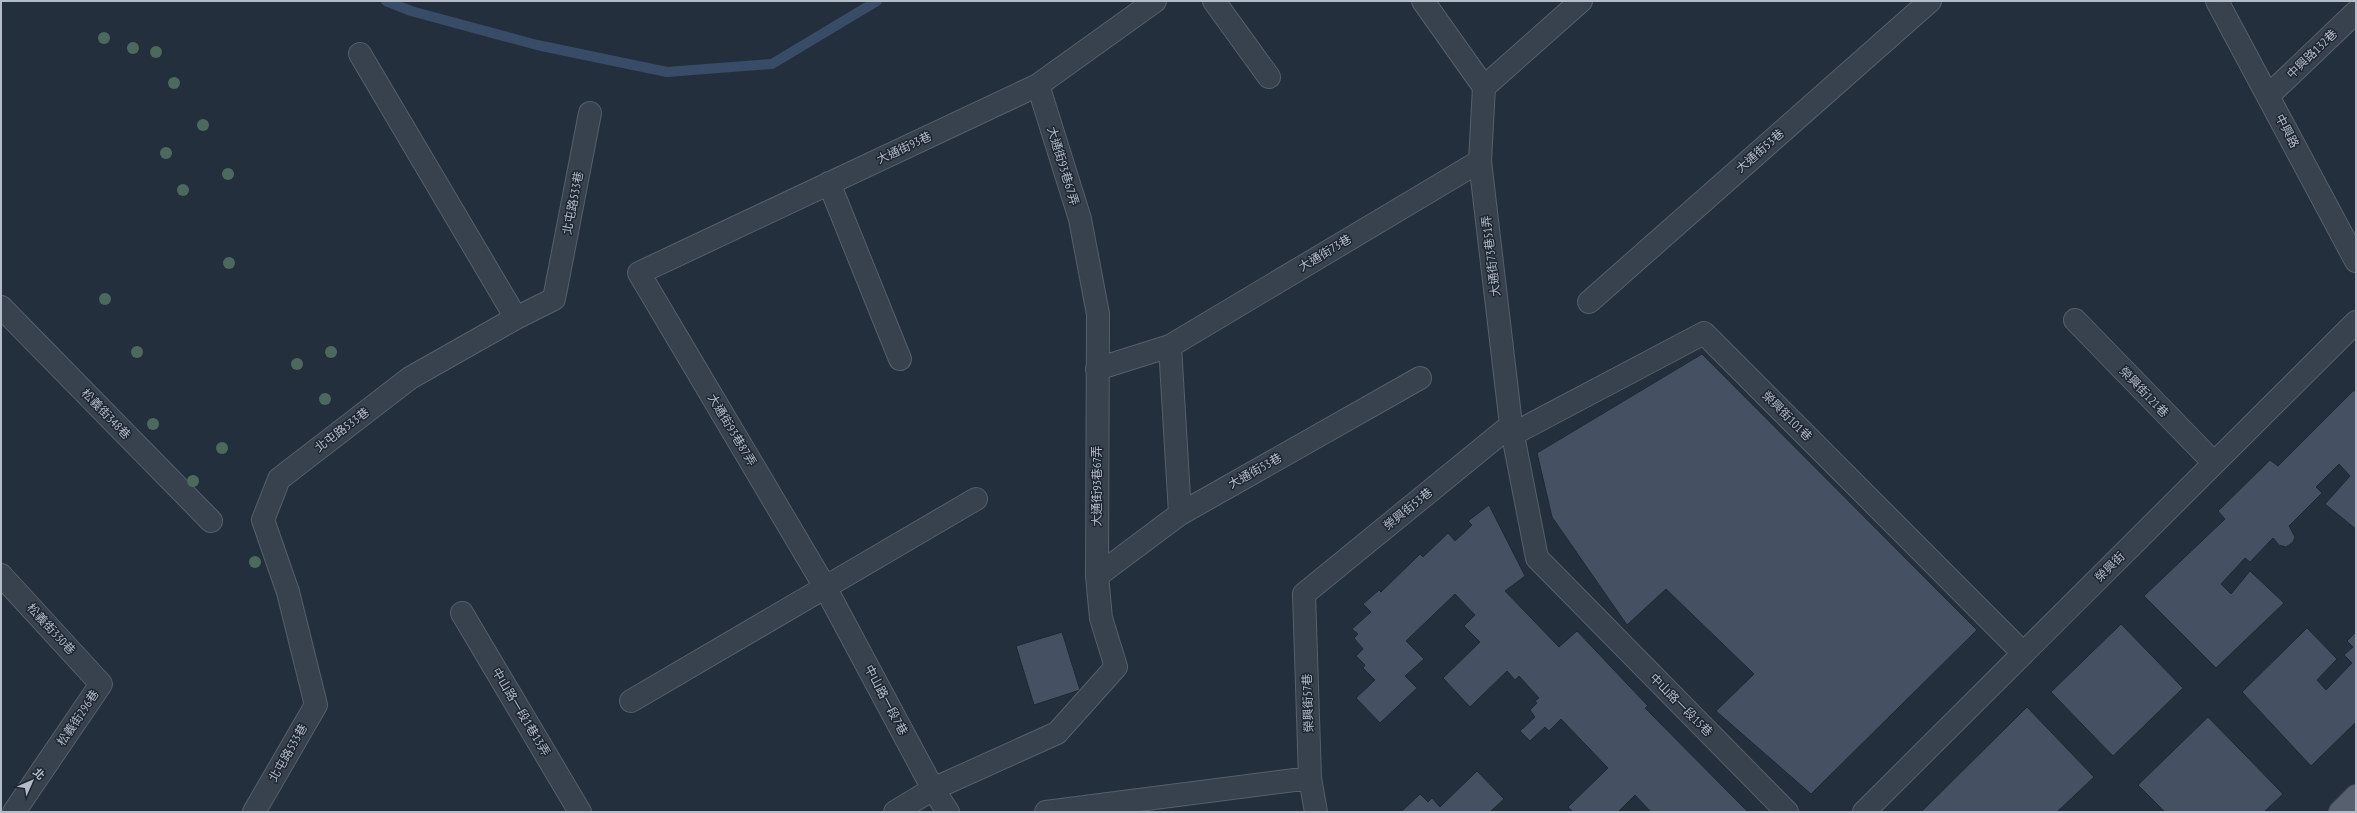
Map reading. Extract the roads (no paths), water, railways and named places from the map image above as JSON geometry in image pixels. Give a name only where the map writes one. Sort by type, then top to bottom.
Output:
[{"type":"main road","points":[[2340,812],[2356,796]]},
{"type":"street","name":"大通街93巷","points":[[639,273],[1038,85],[1155,1]]},
{"type":"street","points":[[1214,1],[1269,77]]},
{"type":"street","points":[[1422,1],[1484,87],[1581,1]]},
{"type":"street","name":"大通街53巷","points":[[1589,302],[1930,1]]},
{"type":"street","name":"中興路","points":[[2217,1],[2356,261]]},
{"type":"street","name":"中興路132巷","points":[[2268,96],[2356,12]]},
{"type":"street","points":[[360,54],[516,318]]},
{"type":"street","name":"大通街93巷67弄","points":[[933,790],[1057,733],[1116,667],[1101,618],[1097,576],[1098,314],[1080,219],[1038,85]]},
{"type":"street","name":"大通街73巷51弄","points":[[1484,87],[1480,161],[1512,429],[1537,558],[1575,598]]},
{"type":"street","name":"北屯路533巷","points":[[254,812],[316,705],[288,592],[263,520],[279,479],[410,378],[516,318],[554,299],[590,112]]},
{"type":"street","name":"大通街73巷","points":[[1097,369],[1170,346],[1480,161]]},
{"type":"street","points":[[829,183],[900,359]]},
{"type":"street","name":"大通街93巷87弄","points":[[639,273],[825,587]]},
{"type":"street","name":"松義街348巷","points":[[1,307],[211,520]]},
{"type":"street","name":"榮興街121巷","points":[[2075,320],[2214,463]]},
{"type":"street","name":"榮興街","points":[[1864,812],[2356,322]]},
{"type":"street","name":"榮興街101巷","points":[[1512,429],[1704,333],[2023,653]]},
{"type":"street","points":[[1170,346],[1180,514]]},
{"type":"street","name":"大通街53巷","points":[[1097,576],[1180,514],[1420,378]]},
{"type":"street","name":"榮興街53巷","points":[[1304,594],[1512,429]]},
{"type":"street","points":[[631,702],[976,499]]},
{"type":"street","name":"松義街330巷","points":[[1,575],[101,684]]},
{"type":"street","name":"中山路一段7巷","points":[[825,587],[933,790],[948,812]]},
{"type":"street","name":"榮興街57巷","points":[[1304,594],[1310,778],[1316,812]]},
{"type":"street","name":"中山路一段15巷","points":[[1575,598],[1787,812]]},
{"type":"street","name":"中山路一段1巷13弄","points":[[462,613],[580,812]]},
{"type":"street","name":"松義街296巷","points":[[14,812],[101,684]]},
{"type":"street","points":[[1046,812],[1310,778]]},
{"type":"street","points":[[894,812],[933,790]]},
{"type":"waterway","points":[[386,1],[411,11],[537,45],[667,72],[772,64],[877,1]]}]
